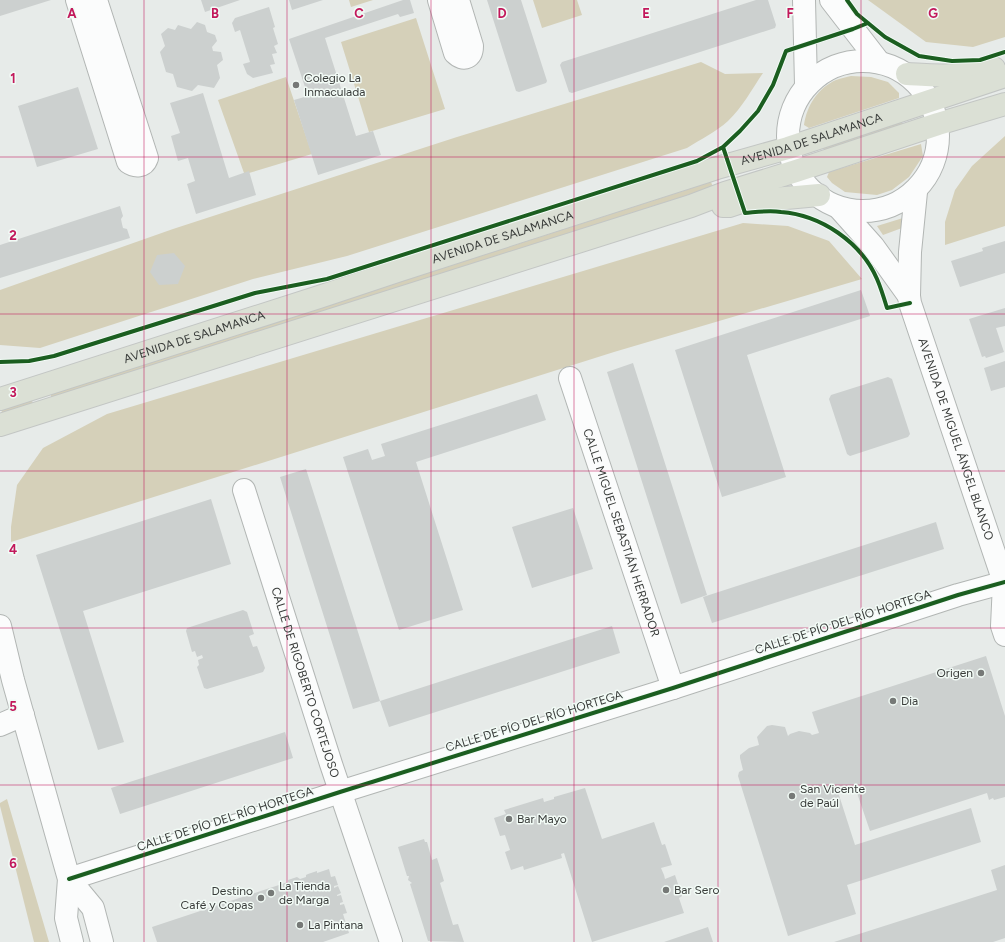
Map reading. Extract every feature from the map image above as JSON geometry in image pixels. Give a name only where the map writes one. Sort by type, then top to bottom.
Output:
[{"type":"highway","points":[[907,74],[945,76],[968,74],[983,69],[996,68],[1005,70]]},
{"type":"highway","name":"AVENIDA DE SALAMANCA","points":[[0,399],[717,168],[788,148],[1005,76]]},
{"type":"highway","name":"AVENIDA DE SALAMANCA","points":[[0,425],[691,206],[725,193],[938,124],[1005,104]]},
{"type":"highway","points":[[691,206],[729,206],[741,202],[819,195]]},
{"type":"highway","points":[[0,382],[37,386]]},
{"type":"street","points":[[77,0],[128,162],[132,165],[138,166],[144,164],[147,158],[96,0]]},
{"type":"street","points":[[438,0],[455,53],[462,58],[470,56],[472,46],[458,0]]},
{"type":"street","points":[[804,0],[806,85]]},
{"type":"street","points":[[831,0],[879,62]]},
{"type":"street","points":[[796,171],[788,148],[790,115],[806,85],[834,65],[852,60],[879,62],[907,74],[930,101],[938,124],[937,156],[916,192],[887,208],[857,211],[840,210]]},
{"type":"street","name":"AVENIDA DE MIGUEL ÁNGEL BLANCO","points":[[796,171],[819,195],[840,210],[873,246],[909,296]]},
{"type":"street","name":"AVENIDA DE MIGUEL ÁNGEL BLANCO","points":[[916,192],[910,252],[910,304],[1005,583],[1002,626],[1005,635]]},
{"type":"street","name":"CALLE MIGUEL SEBASTIÁN HERRADOR","points":[[570,378],[673,688]]},
{"type":"street","name":"CALLE DE RIGOBERTO CORTEJOSO","points":[[244,490],[340,792],[392,942]]},
{"type":"street","name":"CALLE DE PÍO DEL RÍO HORTEGA","points":[[69,879],[340,792],[673,688],[958,595],[1005,583]]},
{"type":"street","points":[[0,626],[6,683],[23,715],[69,879],[66,918],[72,942]]},
{"type":"street","points":[[0,725],[23,715]]},
{"type":"street","points":[[69,879],[93,908],[102,942]]},
{"type":"shaded area","points":[[349,0],[373,0],[351,7]]},
{"type":"shaded area","points":[[533,0],[577,0],[582,15],[542,28]]},
{"type":"shaded area","points":[[868,0],[1005,0],[1005,37],[973,47],[926,42]]},
{"type":"shaded area","points":[[416,18],[445,109],[369,132],[341,42]]},
{"type":"shaded area","points":[[701,62],[725,74],[763,73],[742,104],[728,121],[687,148],[347,256],[253,279],[40,348],[0,345],[0,290],[173,229],[457,137]]},
{"type":"shaded area","points":[[851,76],[871,77],[888,82],[899,93],[899,98],[809,128],[804,125],[805,118],[811,104],[819,92],[836,80]]},
{"type":"shaded area","points":[[286,77],[312,154],[249,173],[244,173],[218,100]]},
{"type":"shaded area","points":[[899,122],[907,125],[830,150],[820,148]]},
{"type":"shaded area","points":[[1005,136],[1005,226],[945,245],[945,222],[955,190],[972,166]]},
{"type":"shaded area","points":[[921,144],[923,156],[909,177],[892,190],[877,195],[845,192],[832,183],[827,177],[829,172]]},
{"type":"shaded area","points":[[711,182],[713,187],[51,398],[51,394]]},
{"type":"shaded area","points":[[903,218],[902,228],[883,235],[877,226]]},
{"type":"shaded area","points":[[743,223],[788,226],[829,241],[862,279],[614,352],[11,542],[11,527],[17,485],[43,448],[107,414]]},
{"type":"shaded area","points":[[32,400],[33,405],[3,414],[1,410]]},
{"type":"shaded area","points":[[7,799],[49,942],[34,942],[0,806],[0,803]]},
{"type":"building","points":[[0,0],[51,0],[0,16]]},
{"type":"building","points":[[201,0],[240,0],[205,12]]},
{"type":"building","points":[[289,0],[323,0],[292,10]]},
{"type":"building","points":[[403,0],[410,0],[414,13],[400,17],[398,14],[325,38],[356,136],[373,131],[381,155],[318,175],[294,100],[308,96],[289,39]]},
{"type":"building","points":[[487,0],[521,0],[547,81],[546,83],[519,92],[516,91]]},
{"type":"building","points":[[756,0],[768,0],[776,25],[775,28],[572,93],[569,92],[560,65],[562,62]]},
{"type":"building","points":[[269,7],[278,44],[274,46],[277,53],[272,54],[275,64],[270,65],[273,73],[253,78],[247,74],[243,64],[250,62],[240,30],[235,32],[232,23],[235,18]]},
{"type":"building","points":[[197,22],[205,25],[207,32],[215,35],[217,41],[212,47],[213,51],[221,52],[223,60],[217,65],[220,78],[214,88],[198,85],[192,91],[177,87],[173,74],[166,72],[160,52],[165,46],[161,34],[168,28],[175,30],[178,25],[191,29]]},
{"type":"building","points":[[78,87],[98,149],[37,167],[18,106]]},
{"type":"building","points":[[203,93],[229,178],[249,171],[256,195],[196,214],[187,184],[195,181],[188,158],[178,161],[171,136],[180,133],[170,103]]},
{"type":"building","points":[[120,206],[123,216],[121,219],[123,228],[127,229],[130,238],[0,278],[0,245]]},
{"type":"building","points":[[1005,241],[1005,273],[960,287],[951,261],[983,251],[982,248]]},
{"type":"building","points":[[174,253],[185,266],[178,284],[159,285],[150,272],[157,255]]},
{"type":"building","points":[[861,290],[870,316],[747,355],[786,477],[722,497],[675,350]]},
{"type":"building","points":[[1005,308],[1005,326],[996,328],[1004,352],[986,358],[985,356],[982,357],[969,319]]},
{"type":"building","points":[[1005,361],[1005,387],[991,391],[984,368]]},
{"type":"building","points":[[633,363],[707,595],[681,604],[607,372]]},
{"type":"building","points":[[888,377],[892,379],[910,434],[908,437],[850,456],[847,454],[829,399],[831,395]]},
{"type":"building","points":[[537,394],[546,420],[416,462],[463,610],[399,630],[343,457],[368,449],[372,460],[385,456],[381,444]]},
{"type":"building","points":[[306,469],[380,701],[353,709],[280,477]]},
{"type":"building","points":[[211,499],[231,564],[83,611],[124,742],[98,750],[36,555]]},
{"type":"building","points":[[573,508],[593,569],[532,588],[512,527]]},
{"type":"building","points":[[936,522],[944,549],[712,623],[703,597]]},
{"type":"building","points":[[243,610],[247,612],[254,634],[249,636],[253,647],[257,646],[265,668],[263,672],[207,689],[204,688],[197,667],[199,665],[198,660],[203,658],[202,655],[197,657],[195,651],[192,652],[186,631],[187,628]]},
{"type":"building","points":[[612,626],[620,653],[389,727],[380,701]]},
{"type":"building","points":[[986,656],[1005,716],[1005,797],[994,800],[993,798],[989,800],[987,793],[870,831],[855,787],[838,792],[855,845],[971,808],[981,842],[847,885],[856,914],[788,936],[738,776],[739,772],[743,770],[740,755],[749,748],[759,745],[757,737],[767,726],[772,725],[785,727],[788,736],[799,731],[810,733],[812,735],[819,733],[812,712]]},
{"type":"building","points":[[285,732],[293,758],[120,814],[111,788]]},
{"type":"building","points":[[585,788],[602,839],[654,822],[662,845],[665,844],[672,865],[661,868],[665,879],[675,875],[682,896],[679,898],[684,913],[592,942],[564,853],[561,854],[562,858],[524,870],[523,866],[511,870],[505,852],[510,850],[505,835],[500,836],[494,818],[506,814],[504,810],[543,798],[544,802],[554,799],[554,797]]},
{"type":"building","points":[[424,839],[425,842],[427,842],[432,860],[437,858],[444,881],[440,883],[453,925],[458,924],[464,942],[428,941],[410,884],[412,883],[408,880],[409,876],[407,876],[398,847]]},
{"type":"building","points":[[1005,865],[1005,938],[993,942],[834,942],[997,890],[991,870]]},
{"type":"building","points":[[329,869],[331,877],[335,876],[338,885],[334,886],[334,888],[338,886],[341,893],[337,896],[341,895],[343,902],[340,903],[340,905],[344,904],[347,913],[343,914],[349,933],[323,942],[157,942],[152,927],[288,882],[288,880],[297,877],[300,879],[306,877],[308,874]]},
{"type":"building","points":[[708,927],[713,942],[664,942]]},
{"type":"cycle path","points":[[847,0],[857,14],[885,37],[919,56],[952,61],[980,60],[1005,52]]},
{"type":"cycle path","points":[[0,362],[29,361],[54,356],[255,293],[327,279],[697,161],[723,147],[758,111],[773,85],[786,51],[868,23]]},
{"type":"cycle path","points":[[723,147],[745,213],[768,211],[796,214],[825,225],[850,242],[861,253],[877,279],[887,308],[910,303]]},
{"type":"cycle path","points":[[69,879],[340,792],[673,688],[958,595],[1005,582]]},
{"type":"place","name":"Colegio La Inmaculada","points":[[296,85]]},
{"type":"place","name":"Origen","points":[[981,673]]},
{"type":"place","name":"Dia","points":[[893,701]]},
{"type":"place","name":"San Vicente de Paúl","points":[[792,796]]},
{"type":"place","name":"Bar Mayo","points":[[509,819]]},
{"type":"place","name":"Bar Sero","points":[[666,890]]},
{"type":"place","name":"La Tienda de Marga","points":[[271,893]]},
{"type":"place","name":"Destino Café y Copas","points":[[261,898]]},
{"type":"place","name":"La Pintana","points":[[300,925]]}]
